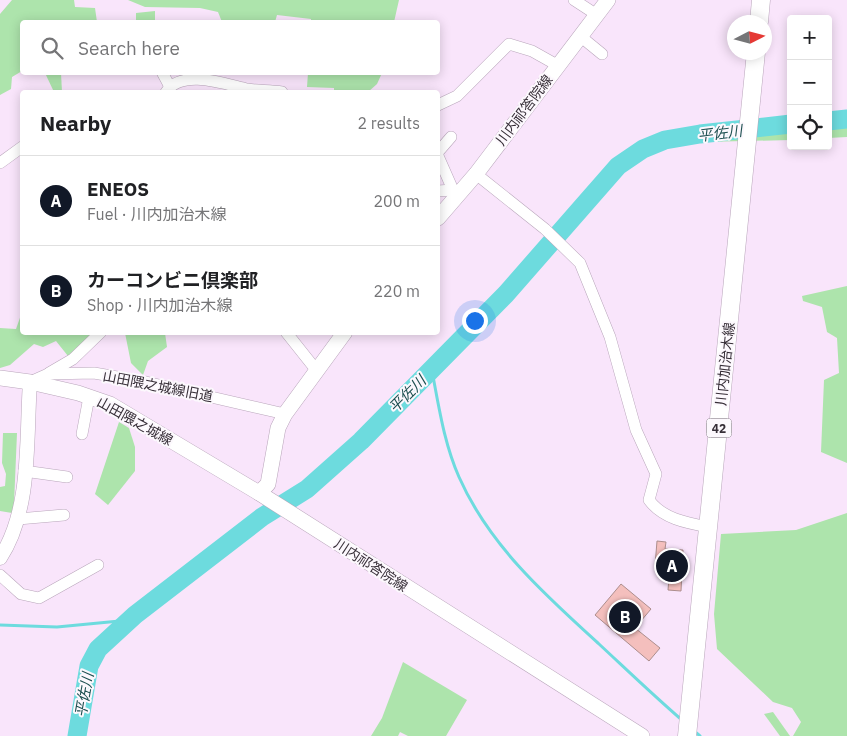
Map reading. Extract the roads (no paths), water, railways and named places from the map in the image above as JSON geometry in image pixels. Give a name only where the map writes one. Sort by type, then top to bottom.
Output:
[{"type":"main road","name":"川内祁答院線","points":[[440,215],[456,192],[476,174],[608,0]]},
{"type":"main road","points":[[760,15],[761,0]]},
{"type":"main road","name":"川内加治木線","points":[[687,736],[755,60]]},
{"type":"main road","points":[[264,496],[268,484],[276,434],[285,414],[343,335]]},
{"type":"main road","name":"山田隈之城線","points":[[0,378],[30,382],[110,404],[264,496]]},
{"type":"main road","name":"川内祁答院線","points":[[264,496],[642,736]]},
{"type":"street","points":[[574,0],[597,15]]},
{"type":"street","points":[[580,36],[602,54]]},
{"type":"street","points":[[440,104],[457,96],[509,44],[532,51],[557,65]]},
{"type":"street","points":[[163,75],[168,90],[182,81],[198,80],[225,82],[260,90]]},
{"type":"street","points":[[440,150],[452,138]]},
{"type":"street","points":[[0,163],[20,148]]},
{"type":"street","points":[[440,156],[456,192],[440,192]]},
{"type":"street","points":[[476,174],[546,229],[580,263],[610,337],[636,430],[656,474],[649,500],[654,507],[678,520],[709,527]]},
{"type":"street","points":[[48,374],[73,359],[98,335]]},
{"type":"street","points":[[288,335],[317,371]]},
{"type":"street","name":"山田隈之城線旧道","points":[[30,382],[48,374],[94,373],[138,380],[285,414]]},
{"type":"street","points":[[0,558],[18,519],[24,471],[30,382]]},
{"type":"street","points":[[82,434],[90,397]]},
{"type":"street","points":[[24,471],[68,476]]},
{"type":"street","points":[[18,519],[64,515]]},
{"type":"street","points":[[0,575],[22,594],[39,598],[98,564]]},
{"type":"waterway","name":"平佐川","points":[[832,121],[847,119]]},
{"type":"waterway","name":"平佐川","points":[[77,736],[89,666],[98,649],[135,615],[262,517],[307,489],[361,441],[506,294],[618,166],[643,149],[665,140],[700,134],[787,124]]},
{"type":"waterway","points":[[432,371],[449,451],[471,502],[486,525],[502,547],[539,588],[683,721]]},
{"type":"waterway","points":[[0,625],[57,627],[130,620]]},
{"type":"waterway","points":[[693,730],[700,736]]},
{"type":"place","name":"ENEOS","points":[[672,566]]},
{"type":"place","name":"カーコンビニ倶楽部","points":[[625,617]]}]
